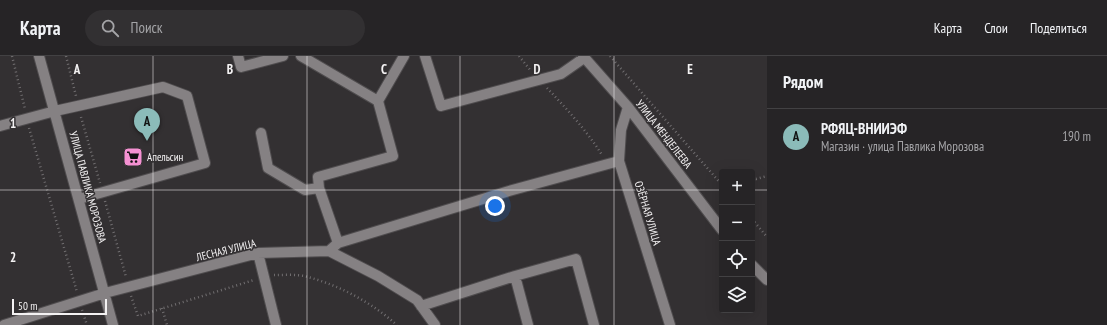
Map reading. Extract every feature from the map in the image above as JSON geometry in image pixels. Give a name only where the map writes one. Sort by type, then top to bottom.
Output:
[{"type":"street","name":"УЛИЦА ПАВЛИКА МОРОЗОВА","points":[[39,56],[114,325]]},
{"type":"street","points":[[238,56],[241,67],[283,56]]},
{"type":"street","points":[[301,56],[378,101],[393,156],[318,177],[319,188],[338,243]]},
{"type":"street","points":[[378,101],[404,56]]},
{"type":"street","points":[[425,56],[442,106],[562,74],[584,57]]},
{"type":"street","name":"УЛИЦА МЕНДЕЛЕЕВА","points":[[584,57],[628,106],[719,226]]},
{"type":"street","points":[[0,126],[55,111],[163,87],[186,96],[205,163],[79,199]]},
{"type":"street","name":"ОЗЁРНАЯ УЛИЦА","points":[[628,106],[621,130],[619,161],[667,324]]},
{"type":"street","points":[[261,133],[268,168],[305,190],[319,188]]},
{"type":"street","points":[[329,252],[338,243],[509,191],[619,161]]},
{"type":"street","name":"ЛЕСНАЯ УЛИЦА","points":[[4,325],[105,293],[258,253],[329,252],[378,276],[417,300],[435,325]]},
{"type":"street","points":[[258,253],[276,325]]},
{"type":"street","points":[[421,306],[515,276],[576,259],[594,325]]},
{"type":"street","points":[[755,268],[767,280]]},
{"type":"street","points":[[515,276],[528,325]]},
{"type":"path","points":[[12,56],[27,119],[87,325]]},
{"type":"path","points":[[66,56],[78,106],[128,287],[138,316],[275,275],[307,277],[350,292],[382,312],[397,325]]},
{"type":"path","points":[[519,56],[538,80],[560,102],[596,145],[607,164]]},
{"type":"path","points":[[610,56],[719,181]]},
{"type":"path","points":[[755,179],[767,176]]},
{"type":"path","points":[[755,222],[767,236]]},
{"type":"path","points":[[162,308],[167,325]]},
{"type":"place","name":"РФЯЦ-ВНИИЭФ","points":[[147,141]]},
{"type":"place","name":"Апельсин","points":[[133,157]]}]
